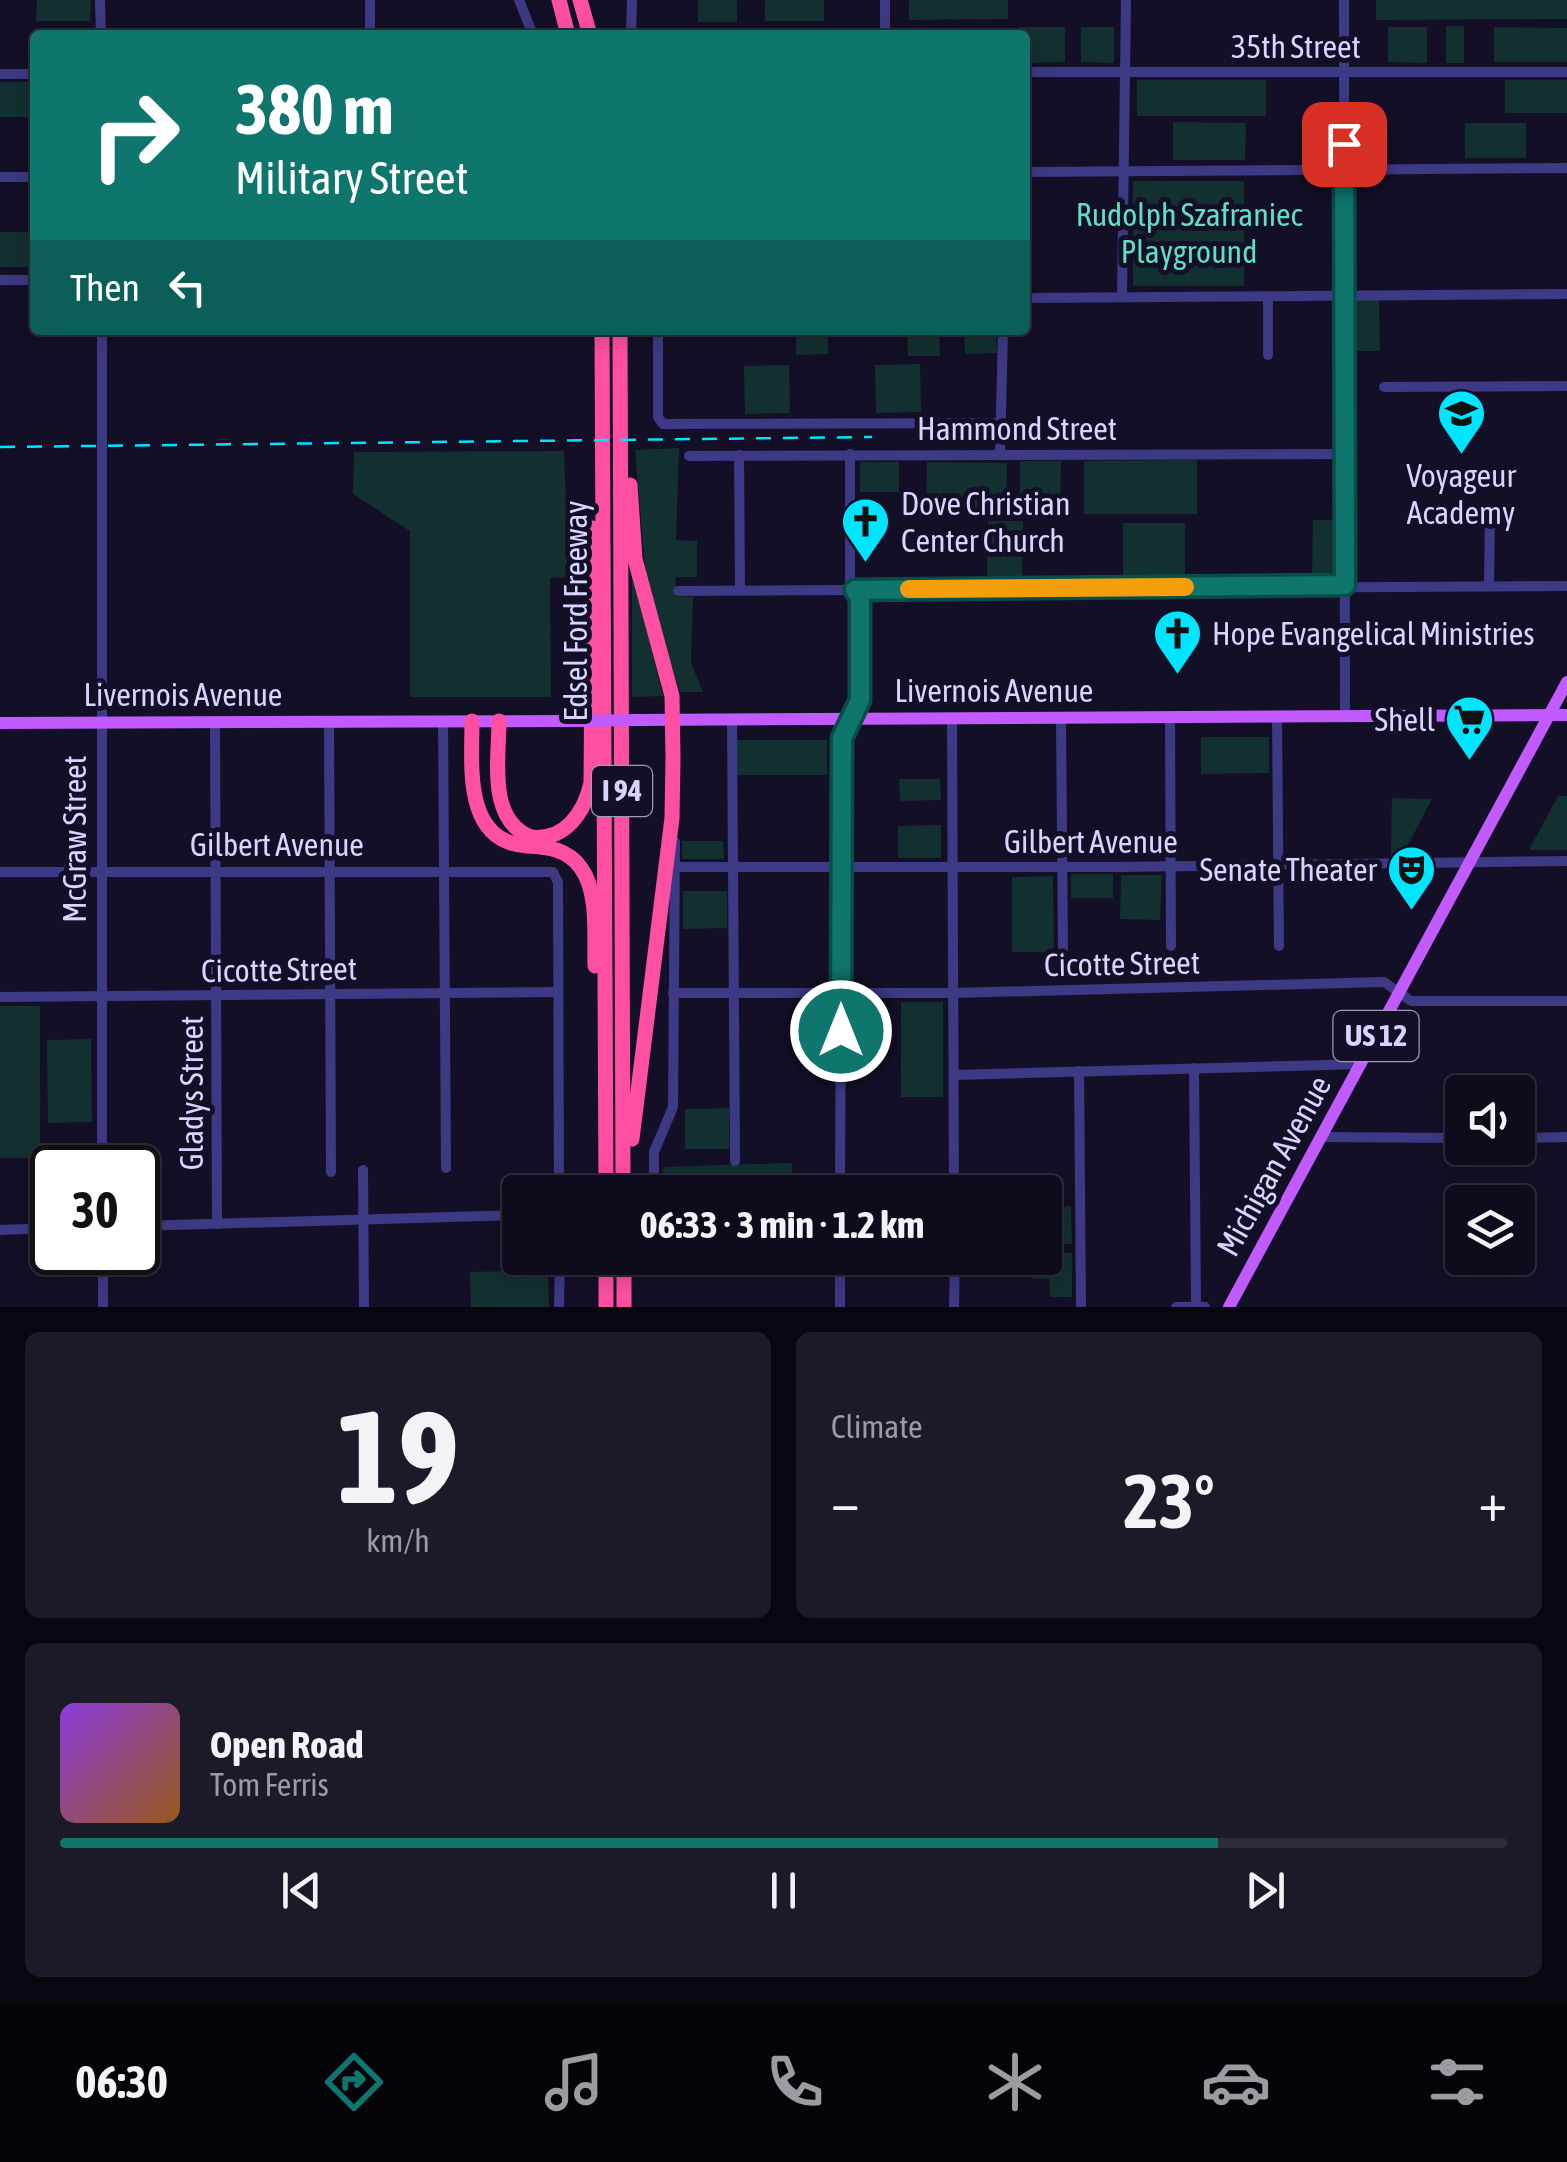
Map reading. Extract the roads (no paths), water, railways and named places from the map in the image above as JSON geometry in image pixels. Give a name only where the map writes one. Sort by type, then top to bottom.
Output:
[{"type":"highway","points":[[559,0],[567,30]]},
{"type":"highway","points":[[580,0],[589,30]]},
{"type":"highway","name":"Edsel Ford Freeway","points":[[602,335],[606,1175]]},
{"type":"highway","name":"Edsel Ford Freeway","points":[[620,335],[625,1175]]},
{"type":"highway","points":[[620,390],[626,417],[635,559],[667,676],[672,818],[627,1175]]},
{"type":"highway","points":[[499,721],[504,814],[524,834],[556,835],[578,816],[591,783],[595,464],[602,418]]},
{"type":"highway","points":[[472,721],[474,801],[483,821],[511,843],[568,855],[581,867],[590,889],[598,1084],[605,1124]]},
{"type":"highway","points":[[606,1275],[606,1307]]},
{"type":"highway","points":[[624,1275],[624,1307]]},
{"type":"main road","name":"Michigan Avenue","points":[[1230,1307],[1567,682]]},
{"type":"main road","name":"Livernois Avenue","points":[[0,724],[1567,715]]},
{"type":"street","points":[[100,0],[100,30]]},
{"type":"street","points":[[370,0],[370,30]]},
{"type":"street","points":[[519,0],[531,30]]},
{"type":"street","points":[[630,30],[632,0]]},
{"type":"street","points":[[884,0],[885,30]]},
{"type":"street","points":[[1122,298],[1122,171],[1127,160],[1126,0]]},
{"type":"street","points":[[1344,0],[1345,716]]},
{"type":"street","name":"35th Street","points":[[1030,72],[1567,72]]},
{"type":"street","points":[[0,74],[30,74]]},
{"type":"street","points":[[1030,172],[1567,168]]},
{"type":"street","points":[[0,176],[30,176]]},
{"type":"street","points":[[0,280],[30,280]]},
{"type":"street","points":[[1030,298],[1567,294]]},
{"type":"street","points":[[1268,296],[1268,356]]},
{"type":"street","name":"McGraw Street","points":[[102,335],[102,1145]]},
{"type":"street","points":[[658,335],[660,422],[1002,423]]},
{"type":"street","points":[[1000,454],[1002,335]]},
{"type":"street","points":[[1384,387],[1567,386]]},
{"type":"street","points":[[840,1175],[842,734],[860,700],[860,598],[850,580],[850,454]]},
{"type":"street","name":"Hammond Street","points":[[690,456],[1344,454]]},
{"type":"street","points":[[739,455],[740,590]]},
{"type":"street","points":[[1490,508],[1490,586]]},
{"type":"street","points":[[678,591],[1567,586]]},
{"type":"street","points":[[1278,716],[1279,946]]},
{"type":"street","points":[[1170,717],[1171,946]]},
{"type":"street","points":[[952,718],[954,1175]]},
{"type":"street","points":[[732,720],[735,1161]]},
{"type":"street","points":[[1061,720],[1063,949]]},
{"type":"street","points":[[442,721],[446,1168]]},
{"type":"street","name":"Gladys Street","points":[[215,722],[218,1224]]},
{"type":"street","points":[[329,722],[331,1172]]},
{"type":"street","points":[[654,1175],[654,1152],[673,1107],[672,818]]},
{"type":"street","name":"Gilbert Avenue","points":[[675,866],[1170,867],[1567,861]]},
{"type":"street","name":"Gilbert Avenue","points":[[0,872],[553,872],[558,882],[558,992]]},
{"type":"street","name":"Cicotte Street","points":[[673,994],[953,993],[1384,982],[1412,1001],[1567,1000]]},
{"type":"street","points":[[558,992],[559,1175]]},
{"type":"street","name":"Cicotte Street","points":[[0,997],[558,992]]},
{"type":"street","points":[[954,1074],[1362,1064]]},
{"type":"street","points":[[1194,1068],[1196,1306]]},
{"type":"street","points":[[1079,1071],[1082,1307]]},
{"type":"street","points":[[1321,1137],[1445,1138]]},
{"type":"street","points":[[1535,1138],[1567,1138]]},
{"type":"street","points":[[363,1170],[364,1307]]},
{"type":"street","points":[[160,1225],[502,1216]]},
{"type":"street","points":[[0,1230],[30,1229]]},
{"type":"street","points":[[103,1275],[103,1307]]},
{"type":"street","points":[[559,1307],[560,1275]]},
{"type":"street","points":[[840,1275],[840,1307]]},
{"type":"street","points":[[954,1307],[955,1275]]},
{"type":"street","points":[[1176,1307],[1206,1307]]},
{"type":"railway","points":[[0,447],[872,437]]},
{"type":"place","name":"Voyageur Academy","points":[[1461,456]]},
{"type":"place","name":"Dove Christian Center Church","points":[[866,564]]},
{"type":"place","name":"Hope Evangelical Ministries","points":[[1177,676]]},
{"type":"place","name":"Shell","points":[[1470,762]]},
{"type":"place","name":"Senate Theater","points":[[1412,912]]},
{"type":"park label","name":"Rudolph Szafraniec Playground","points":[[1189,234]]}]
